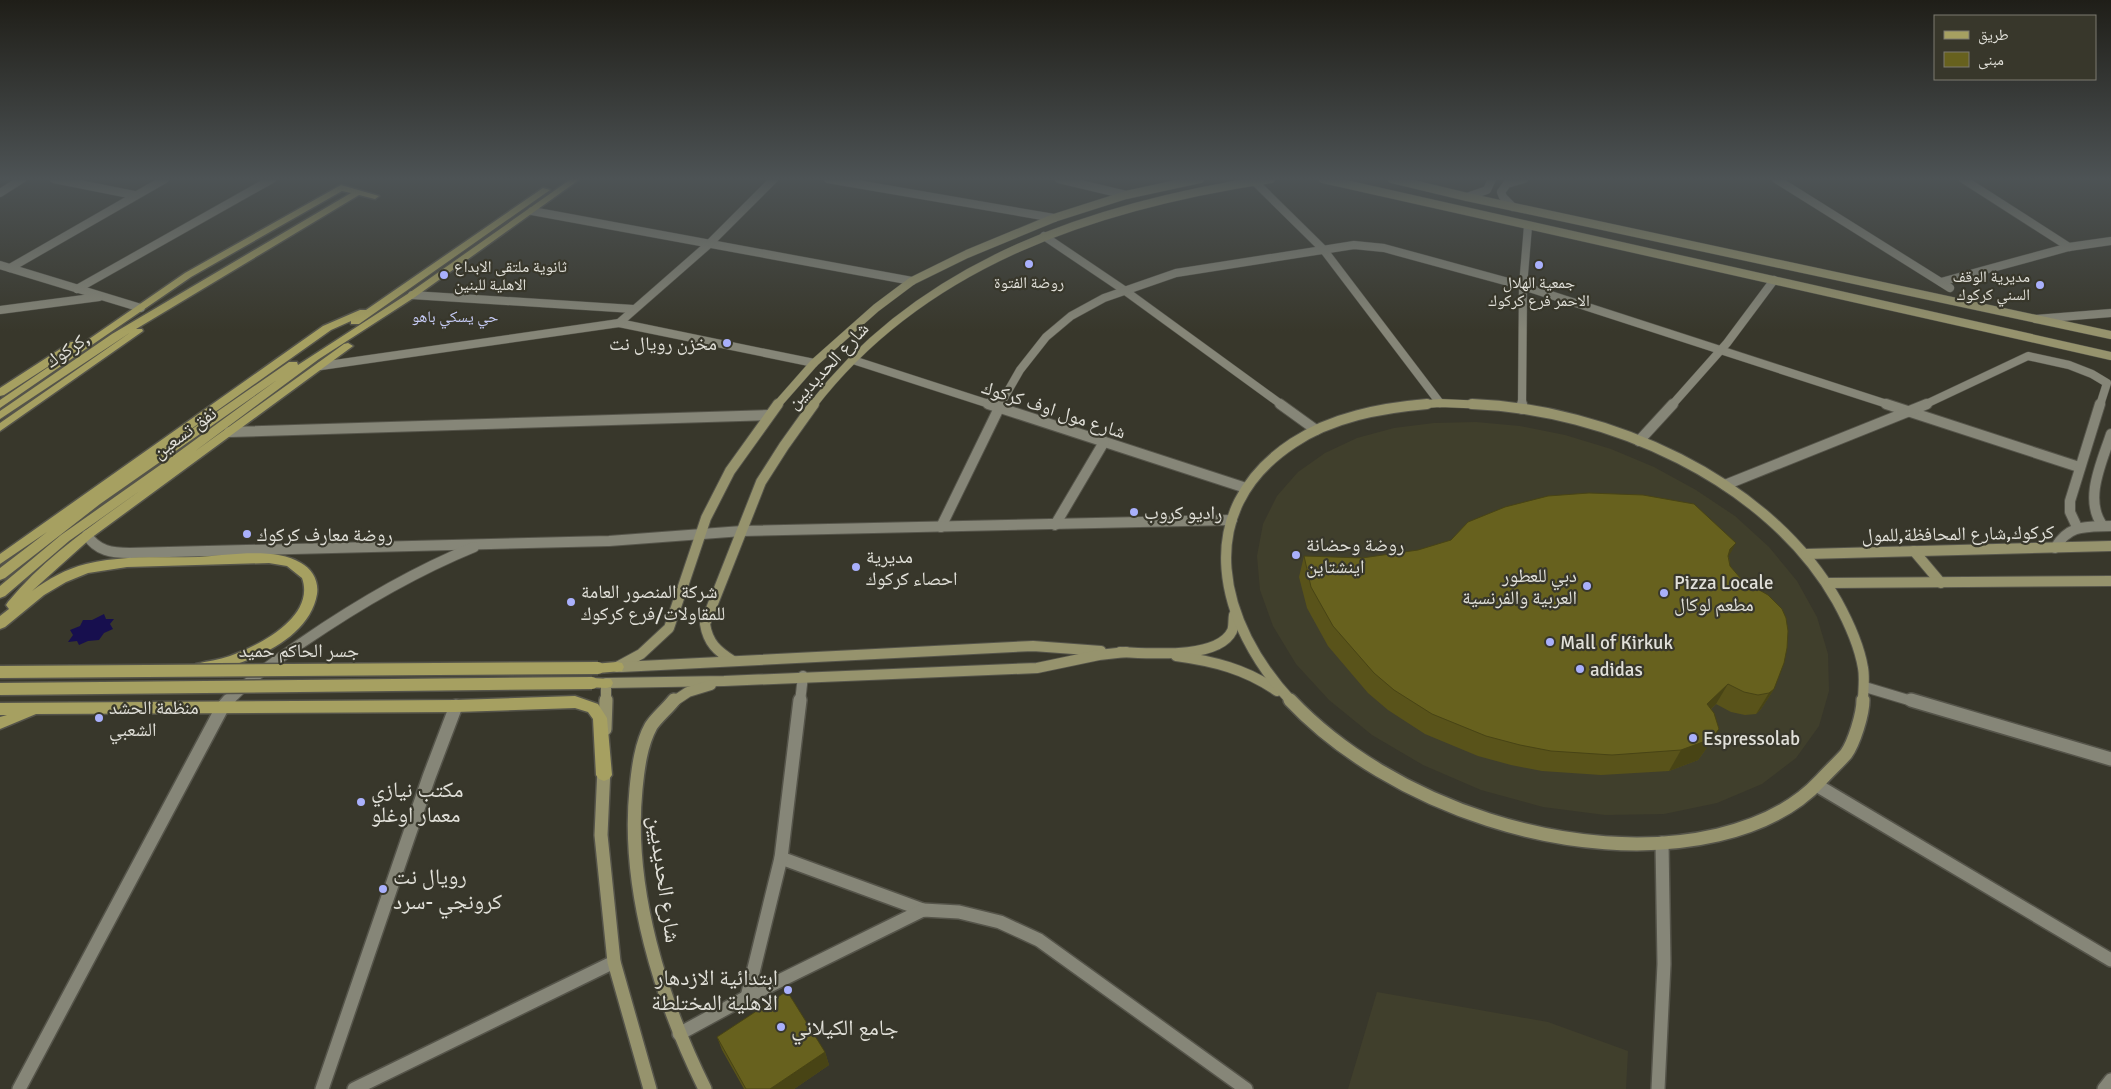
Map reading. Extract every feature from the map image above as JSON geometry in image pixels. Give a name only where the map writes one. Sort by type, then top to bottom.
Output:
[{"type":"main road","points":[[0,405],[197,269],[267,230]]},
{"type":"main road","name":"كركوك,","points":[[0,416],[116,336],[294,230]]},
{"type":"main road","points":[[1,558],[327,328],[380,306],[490,230]]},
{"type":"main road","points":[[0,623],[30,584],[87,535],[321,366],[394,308],[505,230]]},
{"type":"main road","name":"نفق تسعين","points":[[0,575],[96,500],[305,355],[380,306]]},
{"type":"main road","points":[[0,393],[86,337],[141,308]]},
{"type":"main road","name":"نفق تسعين","points":[[0,594],[65,538],[315,358],[394,308]]},
{"type":"main road","points":[[0,428],[121,344],[140,328],[154,312]]},
{"type":"main road","points":[[0,623],[20,606],[66,576],[104,564],[256,559],[289,562],[305,572],[312,587],[309,606],[296,623],[269,643],[226,662],[205,668],[179,671]]},
{"type":"main road","name":"جسر الحاكم حميد","points":[[0,672],[617,667]]},
{"type":"main road","name":"جسر الحاكم حميد","points":[[0,689],[599,683]]},
{"type":"main road","points":[[0,709],[456,706],[574,702],[593,708],[600,718],[604,775]]},
{"type":"main road","points":[[0,723],[41,709]]},
{"type":"street","points":[[10,268],[74,230]]},
{"type":"street","points":[[77,289],[182,230]]},
{"type":"street","points":[[629,230],[912,281]]},
{"type":"street","points":[[618,323],[723,230]]},
{"type":"street","name":"شارع الحديديين","points":[[617,667],[641,654],[669,628],[706,518],[730,471],[769,415],[814,363],[876,308],[912,281],[967,254],[1025,230]]},
{"type":"street","name":"شارع الحديديين","points":[[733,661],[714,649],[706,636],[705,624],[763,479],[799,422],[852,360],[914,308],[985,264],[1044,236],[1062,230]]},
{"type":"street","points":[[1304,230],[1323,249],[1440,404]]},
{"type":"street","points":[[1522,409],[1523,286],[1528,230]]},
{"type":"street","points":[[1545,230],[2111,356]]},
{"type":"street","points":[[1621,230],[2111,335]]},
{"type":"street","points":[[1857,230],[1950,288]]},
{"type":"street","points":[[2042,230],[2069,247]]},
{"type":"street","points":[[1044,236],[1124,290],[1316,430]]},
{"type":"street","points":[[1941,282],[2069,247],[2111,241]]},
{"type":"street","points":[[1679,259],[1693,254],[1693,250],[1684,243]]},
{"type":"street","points":[[941,527],[999,408],[1020,370],[1056,328],[1087,306],[1156,278],[1196,269],[1354,245],[1375,246],[1523,286],[2079,467]]},
{"type":"street","points":[[967,254],[985,264]]},
{"type":"street","points":[[0,265],[141,308]]},
{"type":"street","points":[[1638,441],[1721,350],[1753,312],[1774,280]]},
{"type":"street","points":[[1870,283],[1871,302]]},
{"type":"street","points":[[412,295],[633,309]]},
{"type":"street","points":[[0,310],[103,296]]},
{"type":"street","points":[[2036,319],[2111,314]]},
{"type":"street","points":[[321,366],[618,323],[814,363]]},
{"type":"street","points":[[1726,485],[1910,412],[2028,356],[2050,360],[2092,374],[2107,383],[2079,467],[2070,506],[2077,527]]},
{"type":"street","name":"شارع مول اوف كركوك","points":[[852,360],[1246,488]]},
{"type":"street","points":[[617,667],[1034,646],[1126,652],[1201,650],[1221,644],[1232,631],[1235,622],[1225,574],[1225,551],[1232,520],[1238,501],[1246,488],[1260,470],[1276,455],[1316,430],[1374,411],[1440,404],[1480,404],[1522,409],[1580,421],[1638,441],[1676,458],[1726,485],[1778,526],[1806,554],[1829,583],[1844,608],[1855,634],[1862,660],[1865,687],[1861,717],[1851,746],[1833,772],[1790,808],[1745,828],[1719,835],[1662,843],[1594,841],[1532,832],[1488,820],[1446,804],[1406,785],[1369,764],[1335,741],[1273,688],[1233,667],[1200,659],[1148,652]]},
{"type":"street","points":[[230,432],[769,415]]},
{"type":"street","points":[[2107,526],[2095,514],[2094,504],[2099,471],[2111,434]]},
{"type":"street","points":[[1055,525],[1104,442]]},
{"type":"street","points":[[87,535],[94,545],[101,549],[130,553],[624,540],[742,531],[1232,520]]},
{"type":"street","points":[[2055,548],[2058,542],[2077,527],[2107,526]]},
{"type":"street","points":[[19,1089],[222,708],[259,673],[355,608],[405,578],[482,544]]},
{"type":"street","name":"كركوك,شارع المحافظة,للمول","points":[[1806,554],[2111,546]]},
{"type":"street","points":[[1914,551],[1941,583]]},
{"type":"street","points":[[1829,583],[2111,581]]},
{"type":"street","points":[[1233,608],[1250,646],[1261,664],[1297,707]]},
{"type":"street","points":[[650,1089],[614,962],[601,835],[604,775],[599,683],[724,681],[803,676],[1037,668],[1099,655],[1126,652]]},
{"type":"street","points":[[747,997],[781,858],[803,676]]},
{"type":"street","name":"شارع الحديديين","points":[[705,1089],[679,1034],[658,968],[641,890],[632,823],[638,763],[644,743],[662,712],[675,699],[687,693],[724,681]]},
{"type":"street","points":[[1865,687],[2111,759]]},
{"type":"street","points":[[322,1089],[426,786],[456,706]]},
{"type":"street","points":[[1818,786],[2111,960]]},
{"type":"street","points":[[1658,1089],[1664,964],[1662,843]]},
{"type":"street","points":[[781,858],[923,910],[959,912],[980,916],[1000,922],[1039,940],[1246,1089]]},
{"type":"street","points":[[679,1034],[747,997],[923,910]]},
{"type":"street","points":[[354,1089],[614,962]]},
{"type":"street","points":[[2104,1089],[2111,1080]]},
{"type":"shaded area","points":[[1476,422],[1520,426],[1565,435],[1611,449],[1654,467],[1696,490],[1735,516],[1769,547],[1797,581],[1817,617],[1828,654],[1829,691],[1819,726],[1796,758],[1762,784],[1717,803],[1664,814],[1605,815],[1543,807],[1481,790],[1423,765],[1372,735],[1329,700],[1296,664],[1273,626],[1260,590],[1257,556],[1263,524],[1277,496],[1298,472],[1325,453],[1357,438],[1394,428],[1434,423]]},
{"type":"shaded area","points":[[104,614],[106,619],[114,619],[110,624],[113,629],[104,633],[99,640],[88,641],[79,645],[77,641],[68,642],[73,635],[70,630],[80,626],[83,620],[92,620]]},
{"type":"shaded area","points":[[1377,992],[1548,1022],[1628,1051],[1626,1089],[1348,1089]]},
{"type":"building","name":"Mall of Kirkuk","points":[[1589,493],[1643,495],[1694,504],[1736,543],[1730,549],[1728,556],[1730,566],[1742,580],[1768,595],[1782,609],[1788,631],[1787,648],[1784,663],[1774,689],[1769,693],[1758,695],[1744,692],[1728,684],[1707,704],[1714,713],[1719,729],[1711,739],[1681,750],[1612,755],[1551,751],[1486,736],[1432,714],[1394,690],[1374,673],[1333,626],[1311,587],[1304,556],[1362,558],[1418,550],[1451,540],[1468,522],[1505,507],[1548,496]]},
{"type":"building","name":"جامع الكيلاني","points":[[787,991],[825,1052],[770,1089],[746,1089],[717,1037]]},
{"type":"place","name":"روضة الفتوة","points":[[1029,264]]},
{"type":"place","name":"جمعية الهلال الاحمر فرع كركوك","points":[[1539,265]]},
{"type":"place","name":"ثانوية ملتقى الابداع الاهلية للبنين","points":[[444,275]]},
{"type":"place","name":"مديرية الوقف السني كركوك","points":[[2040,285]]},
{"type":"place","name":"مخزن رويال نت","points":[[727,343]]},
{"type":"place","name":"راديو كروب","points":[[1134,512]]},
{"type":"place","name":"روضة معارف كركوك","points":[[247,534]]},
{"type":"place","name":"روضة وحضانة اينشتاين","points":[[1296,555]]},
{"type":"place","name":"مديرية احصاء كركوك","points":[[856,567]]},
{"type":"place","name":"دبي للعطور العربية والفرنسية","points":[[1587,586]]},
{"type":"place","name":"Pizza Locale مطعم لوكال","points":[[1664,593]]},
{"type":"place","name":"شركة المنصور العامة للمقاولات/فرع كركوك","points":[[571,602]]},
{"type":"place","name":"Mall of Kirkuk","points":[[1550,642]]},
{"type":"place","name":"adidas","points":[[1580,669]]},
{"type":"place","name":"منظمة الحشد الشعبي","points":[[99,718]]},
{"type":"place","name":"Espressolab","points":[[1693,738]]},
{"type":"place","name":"مكتب نيازي معمار اوغلو","points":[[361,802]]},
{"type":"place","name":"رويال نت كرونجي -سرد","points":[[383,889]]},
{"type":"place","name":"ابتدائية الازدهار الاهلية المختلطة","points":[[788,990]]},
{"type":"place","name":"جامع الكيلاني","points":[[781,1027]]},
{"type":"district","name":"حي يسكي باهو","points":[[455,316]]}]
